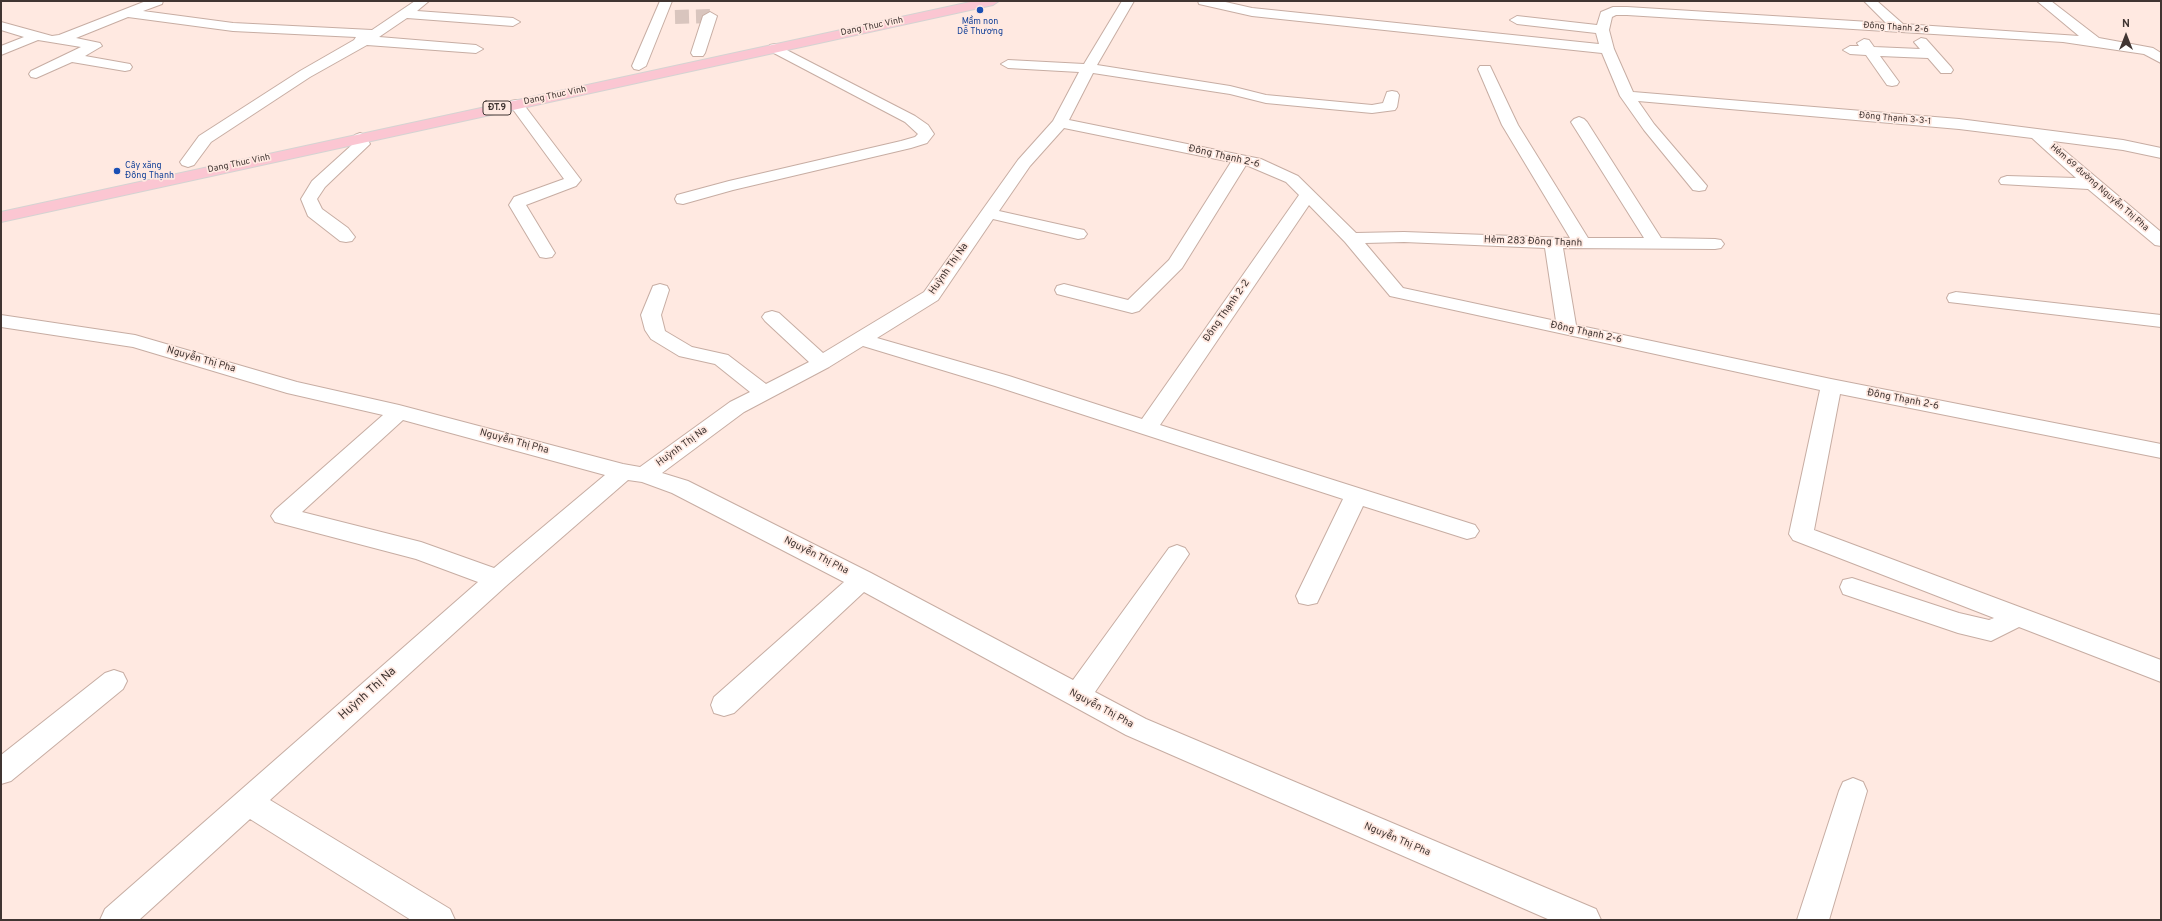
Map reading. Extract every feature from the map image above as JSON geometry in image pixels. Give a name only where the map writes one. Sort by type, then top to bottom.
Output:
[{"type":"main road","name":"Dang Thuc Vinh","points":[[1,203],[944,1]]},
{"type":"main road","name":"Dang Thuc Vinh","points":[[1,217],[993,1]]},
{"type":"street","points":[[1,26],[52,40],[61,39],[157,1]]},
{"type":"street","points":[[188,162],[205,139],[305,74],[406,14],[423,1]]},
{"type":"street","points":[[639,66],[666,1]]},
{"type":"street","name":"Huỳnh Thị Na","points":[[116,920],[497,579],[633,473],[737,407],[822,363],[931,296],[988,212],[1024,163],[1060,123],[1088,68],[1128,1]]},
{"type":"street","points":[[1204,1],[1252,12],[1607,49]]},
{"type":"street","points":[[1870,1],[1904,28],[1946,70]]},
{"type":"street","points":[[2043,1],[2095,42]]},
{"type":"street","name":"Đông Thạnh 2-6","points":[[1602,30],[1608,12],[1740,12],[1850,25],[2063,38],[2155,51],[2161,59]]},
{"type":"street","points":[[128,13],[233,28],[367,37],[476,49]]},
{"type":"street","points":[[406,14],[513,22]]},
{"type":"street","points":[[698,53],[710,16]]},
{"type":"street","points":[[1517,20],[1602,30],[1607,49],[1627,96],[1649,127],[1699,186]]},
{"type":"street","points":[[1850,25],[1892,82]]},
{"type":"street","points":[[1,51],[37,36]]},
{"type":"street","points":[[654,63],[666,37]]},
{"type":"street","points":[[36,74],[95,46],[61,39]]},
{"type":"street","points":[[683,199],[736,184],[906,145],[921,140],[926,134],[923,128],[910,119],[775,48]]},
{"type":"street","points":[[1850,50],[1930,54]]},
{"type":"street","points":[[70,58],[125,67]]},
{"type":"street","points":[[1008,64],[1088,68],[1230,90],[1266,99],[1320,104],[1383,108],[1390,107],[1392,95]]},
{"type":"street","points":[[1485,68],[1510,125],[1582,243]]},
{"type":"street","name":"Đông Thạnh 3-3-1","points":[[1627,96],[1959,124],[2123,145],[2161,153]]},
{"type":"street","points":[[516,104],[573,180],[570,183],[520,201],[517,205],[546,253]]},
{"type":"street","points":[[1579,122],[1656,244]]},
{"type":"street","name":"Đông Thạnh 2-6","points":[[1060,123],[1255,162],[1292,179],[1351,238],[1398,292],[1832,386],[2161,451]]},
{"type":"street","name":"Hẻm 69 đường Nguyễn Thị Pha","points":[[2038,134],[2065,161],[2161,241]]},
{"type":"street","points":[[346,237],[342,232],[314,212],[309,200],[318,184],[362,144],[360,138]]},
{"type":"street","points":[[1064,290],[1132,307],[1176,264],[1213,207],[1241,159]]},
{"type":"street","points":[[2007,181],[2093,184]]},
{"type":"street","name":"Đông Thạnh 2-2","points":[[1147,428],[1308,194]]},
{"type":"street","points":[[988,212],[1078,234]]},
{"type":"street","name":"Hẻm 283 Đông Thạnh","points":[[1351,238],[1404,237],[1553,243],[1715,244]]},
{"type":"street","points":[[1553,243],[1567,329]]},
{"type":"street","points":[[660,290],[651,315],[654,330],[658,335],[686,352],[721,360],[764,393]]},
{"type":"street","points":[[1956,298],[2161,321]]},
{"type":"street","points":[[772,317],[822,363]]},
{"type":"street","name":"Nguyễn Thị Pha","points":[[1,321],[135,341],[294,388],[399,412],[633,473],[680,487],[862,580],[1136,727],[1585,920]]},
{"type":"street","points":[[860,339],[1002,381],[1468,531]]},
{"type":"street","points":[[1832,386],[1801,534],[2161,671]]},
{"type":"street","points":[[399,412],[283,516],[420,551],[497,579]]},
{"type":"street","points":[[1308,596],[1357,495]]},
{"type":"street","points":[[1077,696],[1177,554]]},
{"type":"street","points":[[724,705],[862,580]]},
{"type":"street","points":[[1852,587],[1958,623],[1991,631],[2019,616]]},
{"type":"street","points":[[1,772],[114,681]]},
{"type":"street","points":[[1813,920],[1852,791]]},
{"type":"street","points":[[248,802],[439,920]]},
{"type":"tunnel","points":[[675,17],[710,16]]},
{"type":"place","name":"Mầm non Dễ Thương","points":[[980,10]]},
{"type":"place","name":"Cây xăng Đông Thạnh","points":[[117,171]]}]
